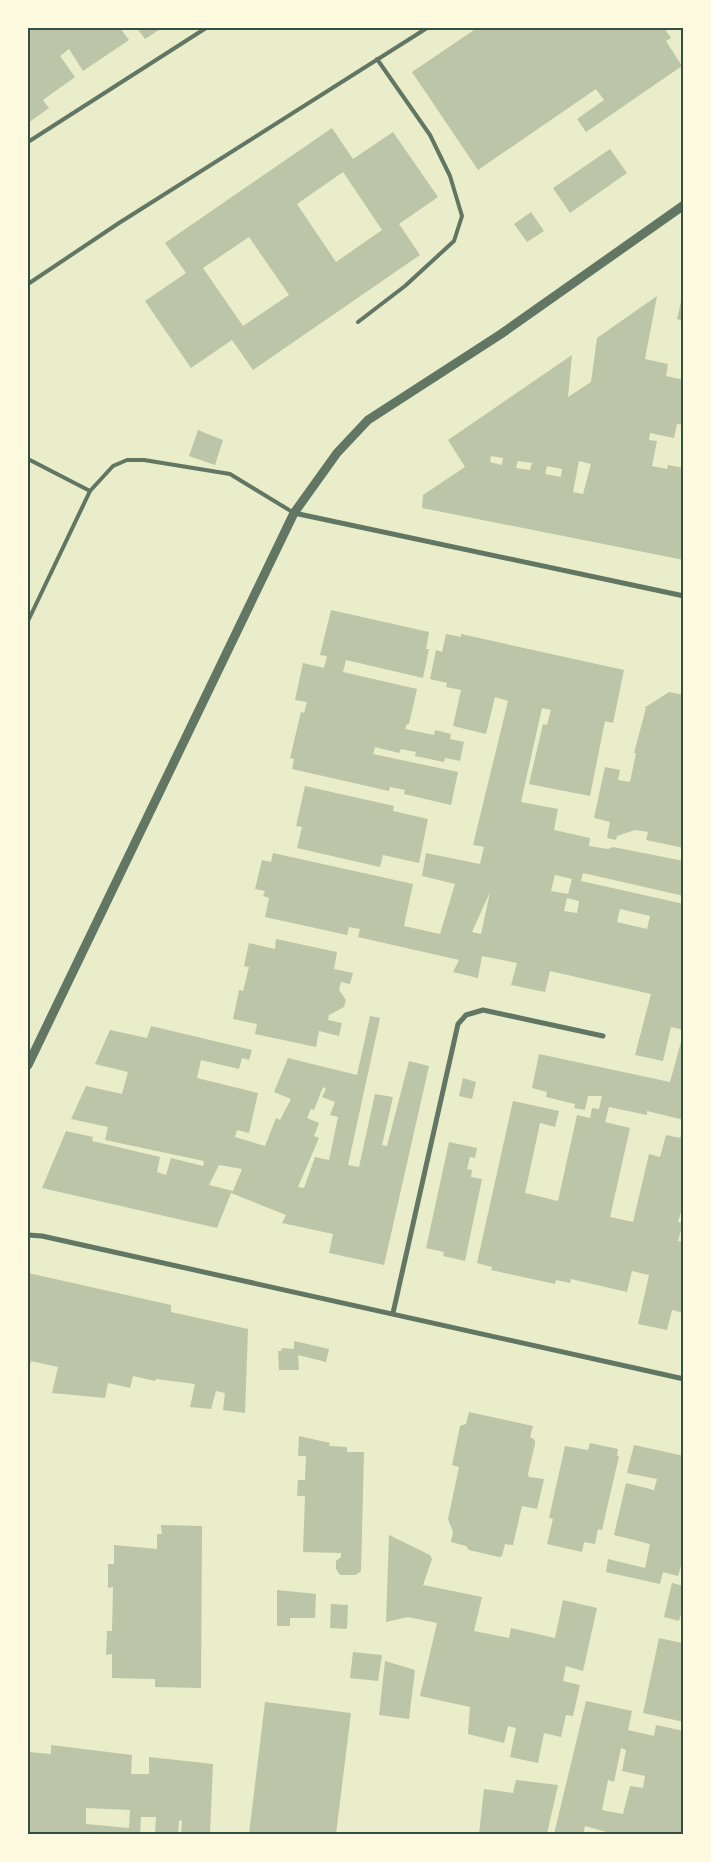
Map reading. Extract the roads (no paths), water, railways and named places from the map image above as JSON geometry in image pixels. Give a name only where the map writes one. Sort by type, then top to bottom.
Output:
[{"type":"street","points":[[28,1065],[294,513],[337,453],[368,420],[501,334],[684,205]]},
{"type":"street","points":[[294,513],[684,596]]},
{"type":"street","points":[[393,1312],[458,1024],[466,1015],[483,1010],[603,1036]]},
{"type":"street","points":[[28,1234],[393,1312],[684,1379]]},
{"type":"lane","points":[[28,142],[206,28]]},
{"type":"lane","points":[[28,284],[427,28]]},
{"type":"lane","points":[[358,322],[404,286],[454,241],[462,216],[450,176],[430,135],[377,59]]},
{"type":"lane","points":[[28,459],[90,491]]},
{"type":"lane","points":[[28,621],[90,491],[113,466],[127,460],[144,460],[230,474],[294,513]]}]
